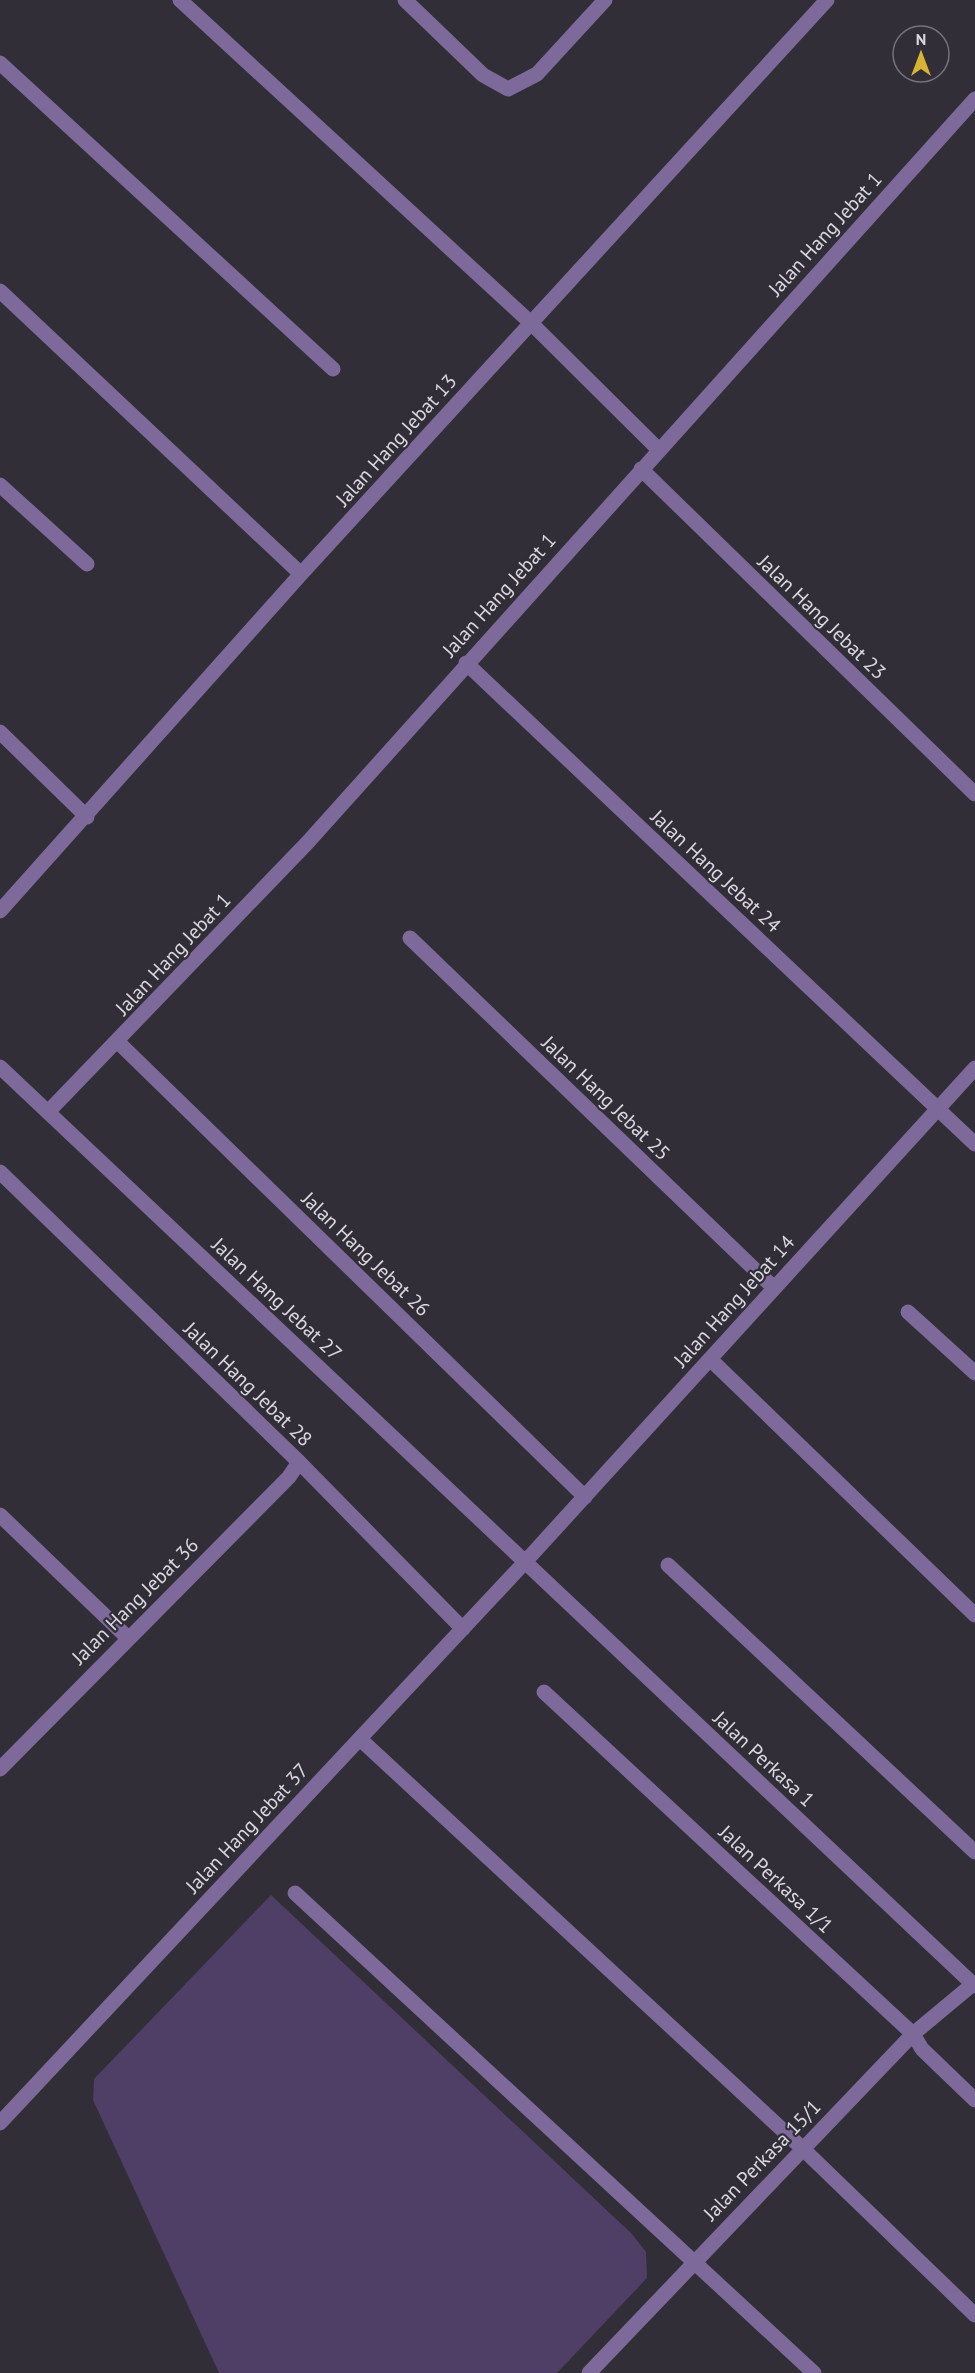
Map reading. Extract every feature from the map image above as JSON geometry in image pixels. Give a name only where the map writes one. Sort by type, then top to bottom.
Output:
[{"type":"street","points":[[180,0],[531,323],[658,449]]},
{"type":"street","points":[[405,0],[483,75],[508,88],[537,74],[605,0]]},
{"type":"street","name":"Jalan Hang Jebat 13","points":[[0,912],[301,574],[827,0]]},
{"type":"street","points":[[0,63],[333,369]]},
{"type":"street","name":"Jalan Hang Jebat 1","points":[[48,1112],[118,1042],[308,842],[658,449],[975,99]]},
{"type":"street","points":[[0,291],[301,574]]},
{"type":"street","name":"Jalan Hang Jebat 23","points":[[641,469],[975,794]]},
{"type":"street","points":[[0,485],[87,564]]},
{"type":"street","name":"Jalan Hang Jebat 24","points":[[466,663],[975,1144]]},
{"type":"street","points":[[0,732],[87,817]]},
{"type":"street","name":"Jalan Hang Jebat 25","points":[[410,938],[774,1288]]},
{"type":"street","name":"Jalan Hang Jebat 26","points":[[118,1042],[585,1497]]},
{"type":"street","name":"Jalan Hang Jebat 27","points":[[0,1066],[525,1562]]},
{"type":"street","name":"Jalan Hang Jebat 14","points":[[525,1562],[975,1068]]},
{"type":"street","name":"Jalan Hang Jebat 28","points":[[0,1172],[299,1462],[463,1629]]},
{"type":"street","points":[[908,1312],[975,1373]]},
{"type":"street","points":[[710,1359],[975,1615]]},
{"type":"street","name":"Jalan Hang Jebat 36","points":[[0,1769],[289,1478],[299,1462]]},
{"type":"street","points":[[0,1515],[128,1638]]},
{"type":"street","name":"Jalan Hang Jebat 37","points":[[0,2123],[525,1562]]},
{"type":"street","name":"Jalan Perkasa 1","points":[[525,1562],[974,1985]]},
{"type":"street","points":[[668,1565],[975,1852]]},
{"type":"street","name":"Jalan Perkasa 1/1","points":[[544,1692],[913,2034],[922,2049],[975,2100]]},
{"type":"street","points":[[360,1738],[802,2148],[975,2315]]},
{"type":"street","points":[[295,1893],[814,2373]]},
{"type":"street","name":"Jalan Perkasa 15/1","points":[[589,2373],[913,2034],[974,1985]]},
{"type":"shaded area","points":[[271,1895],[632,2234],[646,2252],[647,2278],[557,2373],[219,2373],[93,2100],[94,2079]]}]
